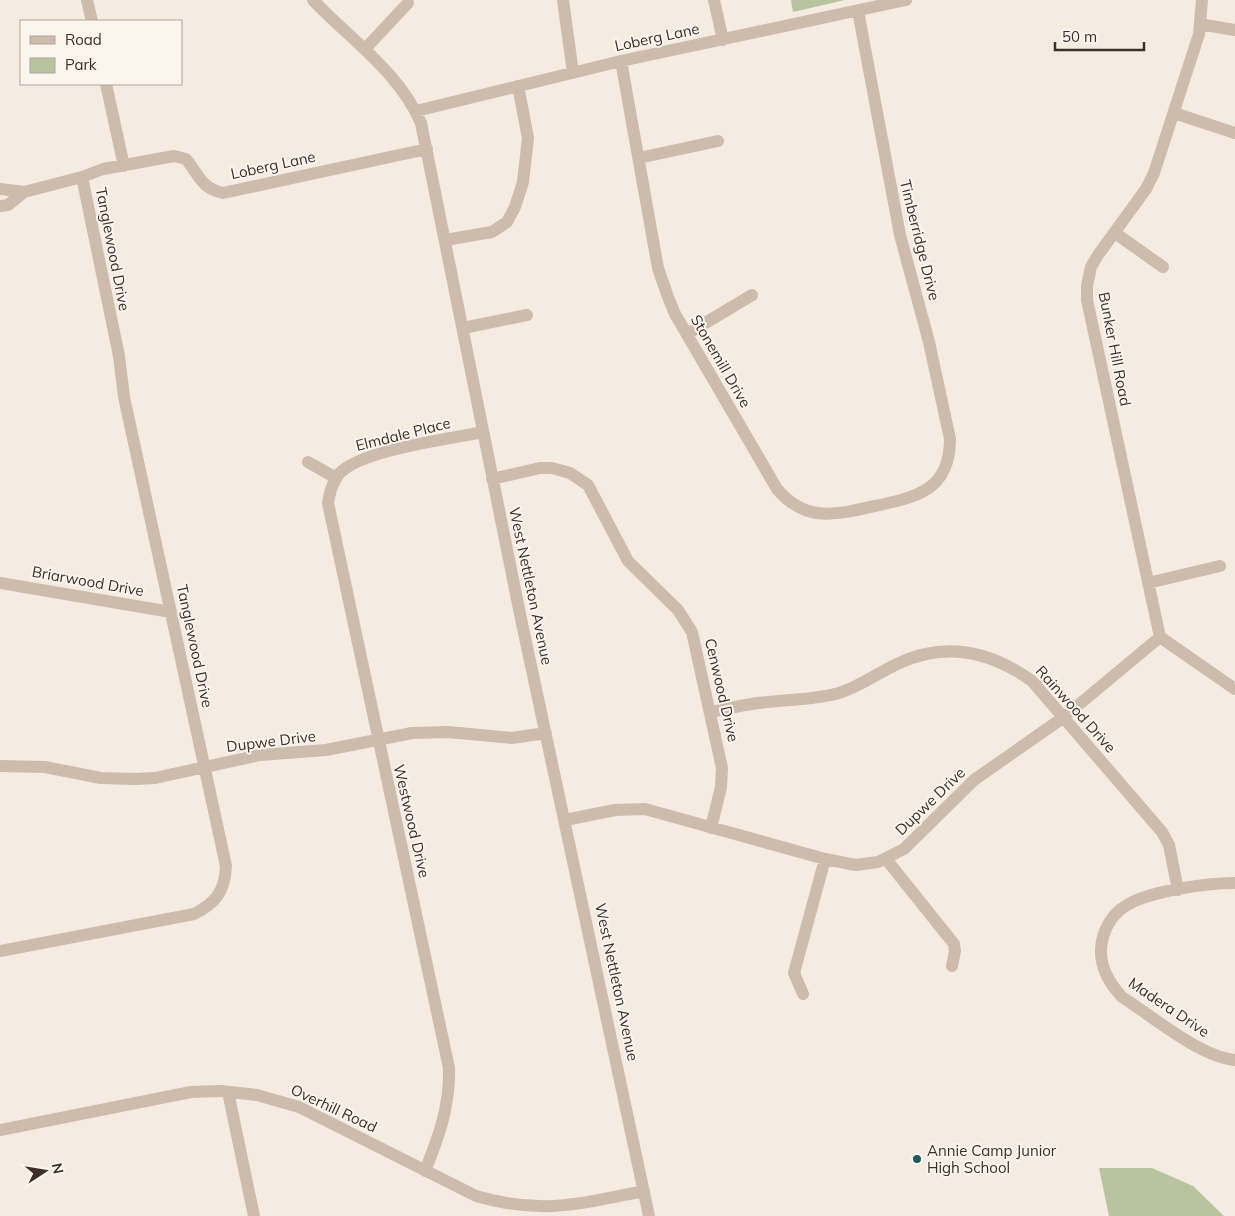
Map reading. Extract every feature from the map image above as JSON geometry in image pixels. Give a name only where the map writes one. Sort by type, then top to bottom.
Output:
[{"type":"street","points":[[87,0],[92,20]]},
{"type":"street","name":"West Nettleton Avenue","points":[[313,0],[365,49],[405,94],[416,111],[427,149],[492,479],[650,1216]]},
{"type":"street","points":[[563,0],[573,73]]},
{"type":"street","points":[[714,0],[723,40]]},
{"type":"street","name":"Loberg Lane","points":[[416,111],[621,61],[906,0]]},
{"type":"street","name":"Bunker Hill Road","points":[[1160,637],[1086,300],[1091,267],[1146,189],[1154,174],[1200,24],[1202,0]]},
{"type":"street","points":[[365,49],[408,3]]},
{"type":"street","name":"Timberridge Drive","points":[[858,11],[900,235],[929,342],[950,438],[948,462],[942,474]]},
{"type":"street","points":[[1200,24],[1235,30]]},
{"type":"street","name":"Stonemill Drive","points":[[621,61],[658,268],[675,314],[777,489],[795,505],[822,515],[831,516],[918,496],[935,483],[942,474]]},
{"type":"street","points":[[106,85],[124,166]]},
{"type":"street","points":[[445,240],[492,232],[507,222],[515,207],[523,182],[528,138],[518,86]]},
{"type":"street","points":[[1174,113],[1235,133]]},
{"type":"street","points":[[639,158],[718,142]]},
{"type":"street","name":"Loberg Lane","points":[[0,189],[24,192],[82,177],[103,169],[174,156],[182,157],[191,165],[200,181],[206,187],[223,192],[427,149]]},
{"type":"street","name":"Tanglewood Drive","points":[[0,950],[194,914],[210,906],[221,893],[226,881],[226,866],[124,397],[119,356],[82,177]]},
{"type":"street","name":"Loberg Lane","points":[[0,206],[8,205],[24,192]]},
{"type":"street","points":[[1115,233],[1163,267]]},
{"type":"street","points":[[687,334],[752,295]]},
{"type":"street","points":[[463,328],[528,315]]},
{"type":"street","name":"Elmdale Place","points":[[336,478],[351,464],[367,456],[483,432]]},
{"type":"street","points":[[308,462],[336,478]]},
{"type":"street","name":"Cenwood Drive","points":[[492,479],[540,468],[552,468],[570,473],[588,485],[628,561],[674,606],[692,632],[722,768],[721,787],[711,828]]},
{"type":"street","name":"Westwood Drive","points":[[336,478],[331,487],[328,503],[329,516],[449,1068],[447,1110],[438,1141],[425,1171]]},
{"type":"street","points":[[1148,583],[1220,566]]},
{"type":"street","name":"Briarwood Drive","points":[[0,584],[171,612]]},
{"type":"street","points":[[1160,637],[1235,689]]},
{"type":"street","name":"Dupwe Drive","points":[[565,820],[615,810],[645,809],[825,859],[856,865],[886,859],[904,849],[982,773],[1064,717],[1160,637]]},
{"type":"street","name":"Rainwood Drive","points":[[711,712],[752,704],[840,692],[909,659],[934,652],[951,651],[975,654],[1011,666],[1032,681],[1162,832],[1169,845],[1178,890]]},
{"type":"street","name":"Dupwe Drive","points":[[0,766],[45,767],[102,778],[155,778],[260,755],[326,750],[412,733],[448,732],[512,738],[546,733]]},
{"type":"street","points":[[803,994],[794,973],[825,859]]},
{"type":"street","points":[[886,859],[954,944],[955,951],[952,966]]},
{"type":"street","name":"Madera Drive","points":[[1235,883],[1215,883],[1138,900],[1116,913],[1106,928],[1101,944],[1104,970],[1111,985],[1122,996],[1206,1052],[1222,1058],[1235,1060]]},
{"type":"street","name":"Overhill Road","points":[[0,1130],[191,1092],[228,1092],[272,1098],[299,1107],[476,1196],[501,1203],[538,1208],[564,1206],[644,1192]]},
{"type":"street","points":[[228,1092],[254,1216]]},
{"type":"green space","points":[[791,0],[845,0],[793,12]]},
{"type":"green space","points":[[1099,1168],[1152,1168],[1193,1186],[1224,1216],[1109,1216]]},
{"type":"place","name":"Annie Camp Junior High School","points":[[917,1159]]}]
